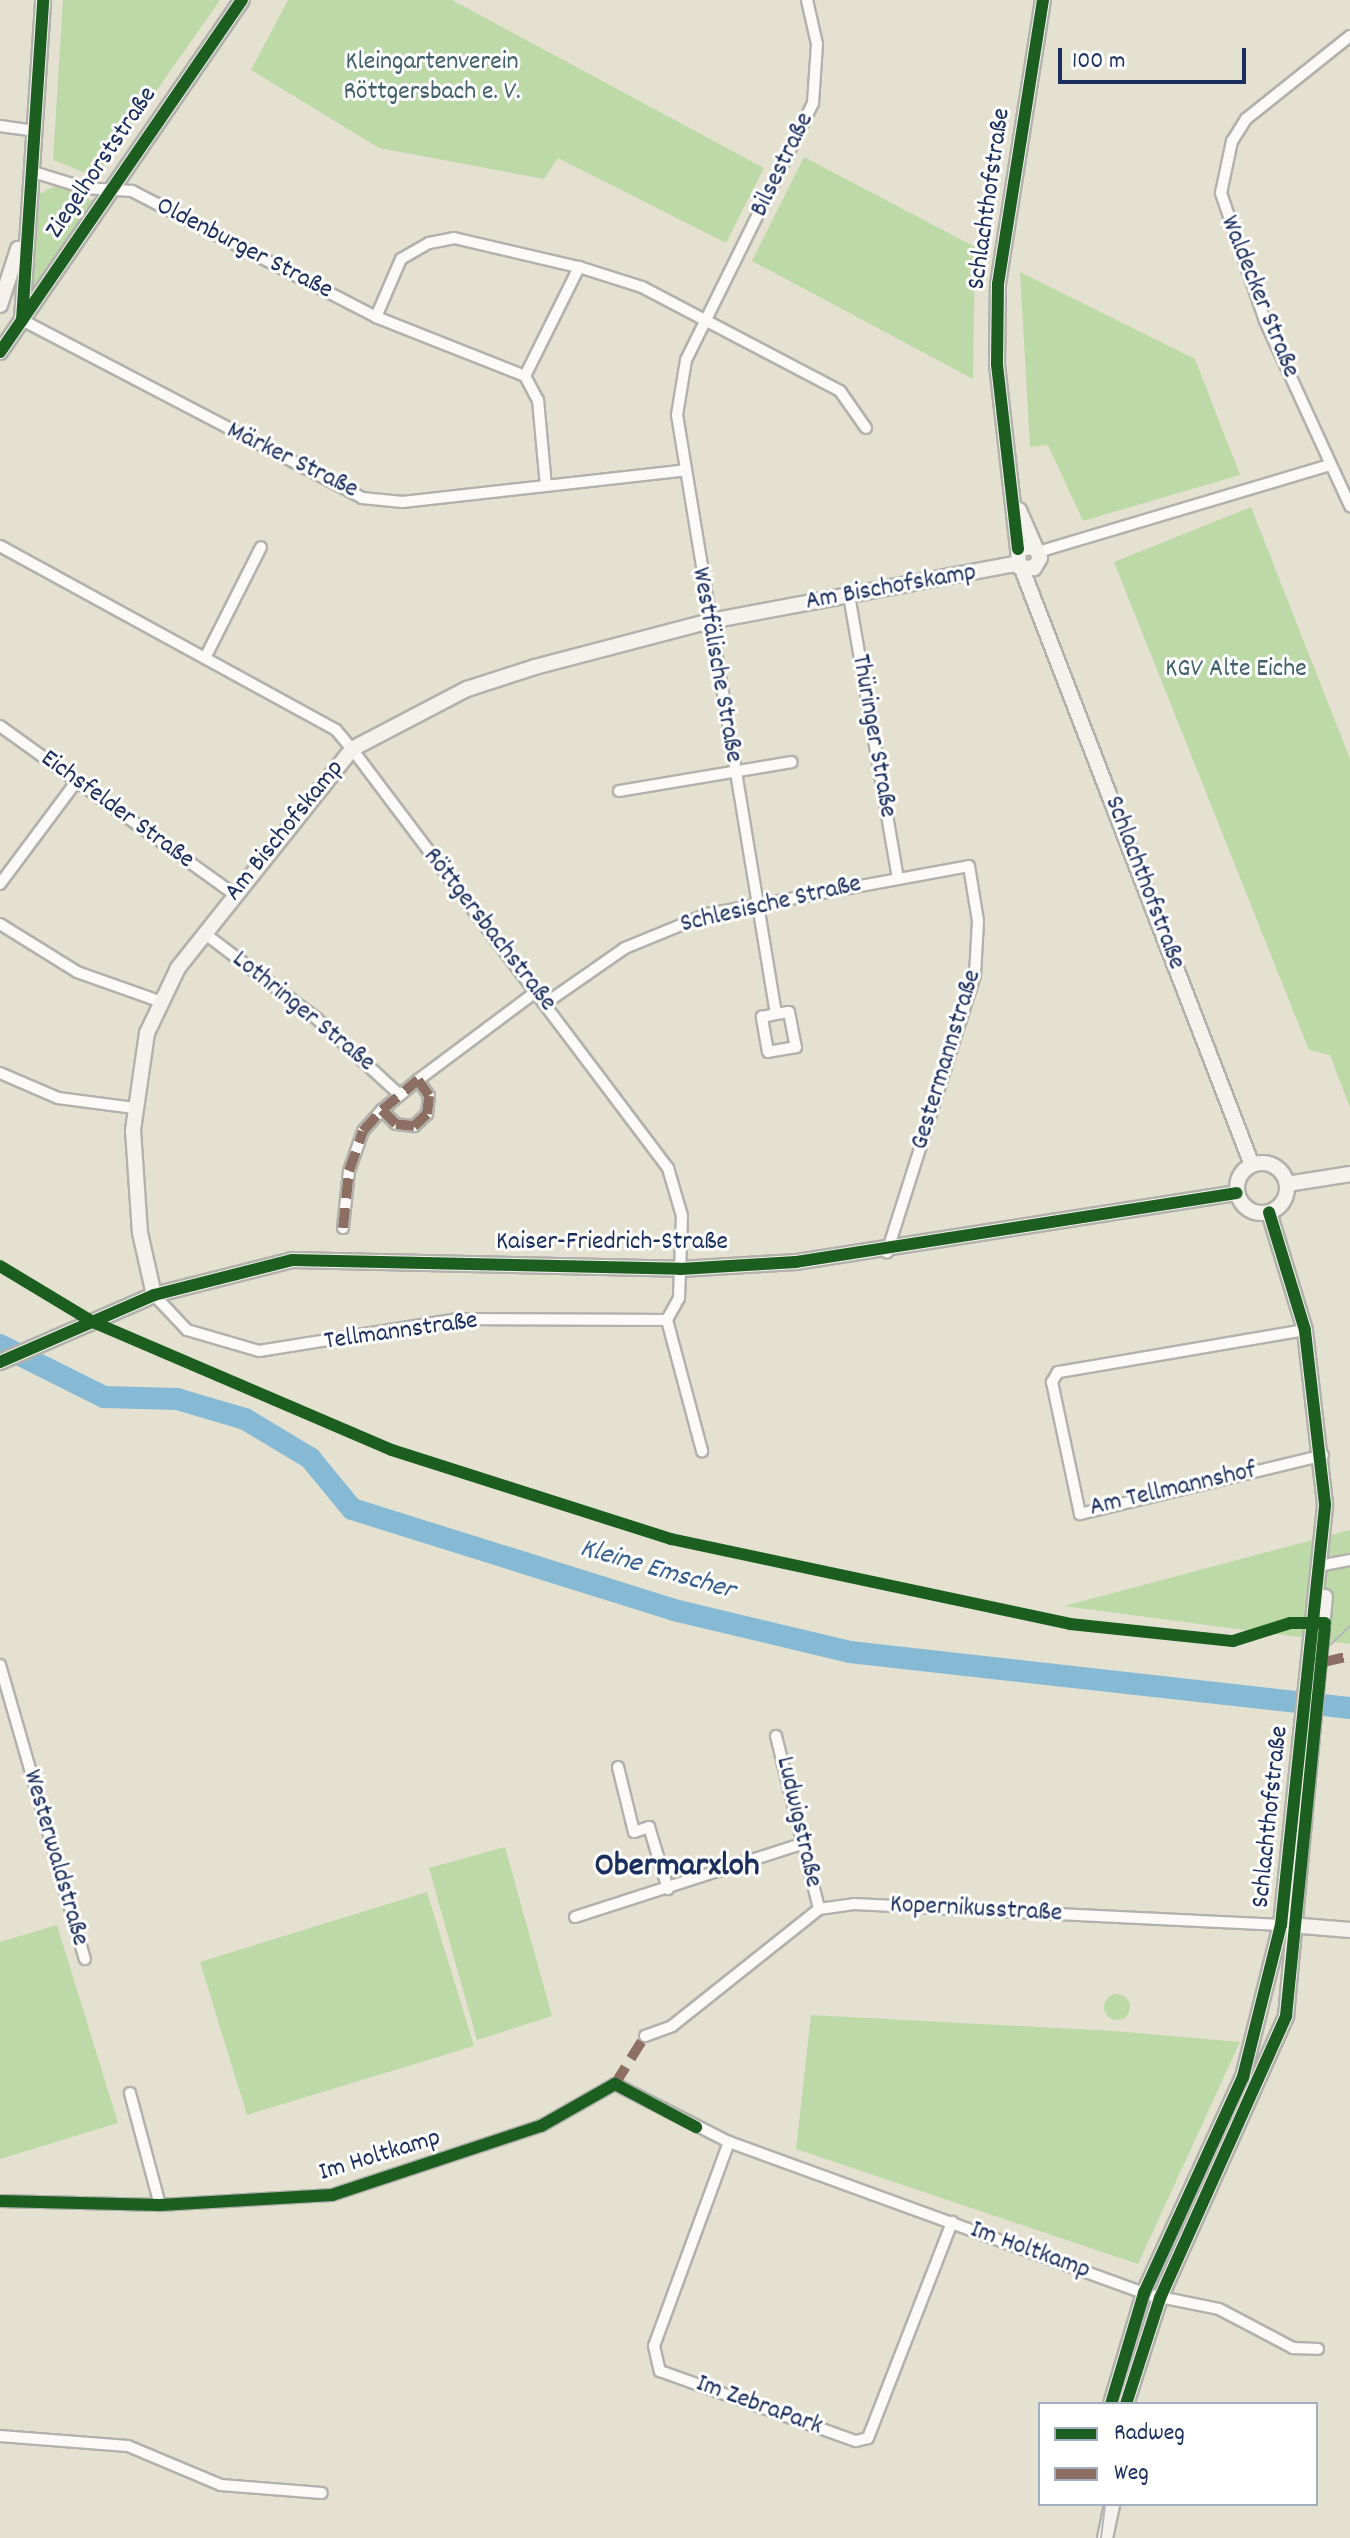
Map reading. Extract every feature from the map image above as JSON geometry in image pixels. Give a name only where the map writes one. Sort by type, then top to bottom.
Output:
[{"type":"street","points":[[22,320],[23,233],[35,131],[43,0]]},
{"type":"street","name":"Ziegelhorststraße","points":[[0,352],[242,0]]},
{"type":"street","name":"Bilsestraße","points":[[705,319],[813,103],[819,71],[807,0]]},
{"type":"street","name":"Schlachthofstraße","points":[[1040,600],[1019,561],[997,364],[1000,251],[1043,0]]},
{"type":"street","name":"Waldecker Straße","points":[[1350,36],[1246,119],[1232,141],[1221,193],[1260,308],[1350,506]]},
{"type":"street","points":[[0,126],[35,131]]},
{"type":"street","name":"Ziegelhorststraße","points":[[30,171],[110,189]]},
{"type":"street","name":"Oldenburger Straße","points":[[110,189],[132,191],[376,317],[525,376]]},
{"type":"street","points":[[0,304],[23,233]]},
{"type":"street","points":[[376,317],[401,259],[429,243],[454,238],[579,267],[705,319],[840,391],[866,428]]},
{"type":"street","points":[[546,486],[538,400],[525,376],[579,267]]},
{"type":"street","name":"Westfälische Straße","points":[[705,319],[679,388],[681,471],[710,621],[776,1014]]},
{"type":"street","name":"Märker Straße","points":[[22,320],[362,498],[403,502],[681,471]]},
{"type":"street","points":[[1019,561],[1329,465]]},
{"type":"street","name":"Schlachthofstraße","points":[[1012,491],[1037,554],[1040,600],[1047,625],[1252,1165]]},
{"type":"street","name":"Röttgersbachstraße","points":[[0,546],[336,730],[537,991],[668,1168],[682,1216],[680,1269]]},
{"type":"street","points":[[205,658],[261,547]]},
{"type":"street","points":[[1019,561],[1037,554]]},
{"type":"street","name":"Am Bischofskamp","points":[[154,1295],[140,1233],[134,1108],[159,1001],[204,933],[352,749],[467,689],[710,621],[1019,561]]},
{"type":"street","name":"Thüringer Straße","points":[[849,595],[898,878]]},
{"type":"street","name":"Eichsfelder Straße","points":[[0,726],[234,894]]},
{"type":"street","points":[[619,791],[792,762]]},
{"type":"street","points":[[0,884],[76,782]]},
{"type":"street","name":"Schlesische Straße","points":[[546,1003],[625,948],[708,914],[969,866]]},
{"type":"street","name":"Gestermannstraße","points":[[887,1252],[975,975],[978,921],[969,866]]},
{"type":"street","points":[[0,924],[77,972],[159,1001]]},
{"type":"street","name":"Lothringer Straße","points":[[204,933],[316,1018],[399,1094]]},
{"type":"street","points":[[343,1228],[349,1171],[363,1131],[399,1094],[537,991]]},
{"type":"street","name":"Westfälische Straße","points":[[789,1012],[796,1047],[768,1052],[762,1017],[776,1014],[789,1012]]},
{"type":"street","points":[[0,1073],[58,1098],[134,1108]]},
{"type":"street","points":[[382,1110],[396,1124],[422,1121],[430,1105],[418,1080]]},
{"type":"street","points":[[1252,1165],[1271,1165],[1287,1184],[1281,1205],[1269,1212],[1253,1211],[1237,1193],[1252,1165]]},
{"type":"street","points":[[1287,1184],[1350,1174]]},
{"type":"street","name":"Kaiser-Friedrich-Straße","points":[[0,1362],[154,1295],[243,1267],[341,1257],[680,1269],[887,1252],[1237,1193]]},
{"type":"street","name":"Schlachthofstraße","points":[[1126,2402],[1151,2296],[1276,2044],[1324,1565],[1323,1455],[1305,1330],[1269,1212]]},
{"type":"street","points":[[680,1269],[679,1298],[667,1320],[702,1451]]},
{"type":"street","name":"Tellmannstraße","points":[[154,1295],[187,1330],[259,1351],[458,1319],[667,1320]]},
{"type":"street","name":"Am Tellmannshof","points":[[1305,1330],[1058,1372],[1052,1382],[1080,1514],[1323,1455]]},
{"type":"street","points":[[1324,1565],[1350,1560]]},
{"type":"street","name":"Westerwaldstraße","points":[[0,1665],[85,1959]]},
{"type":"street","name":"Ludwigstraße","points":[[776,1736],[819,1909]]},
{"type":"street","points":[[618,1767],[634,1832],[649,1827],[668,1889]]},
{"type":"street","points":[[575,1917],[804,1843]]},
{"type":"street","name":"Kopernikusstraße","points":[[819,1909],[854,1904],[1350,1930]]},
{"type":"street","points":[[645,2036],[672,2026],[819,1909]]},
{"type":"street","name":"Schlachthofstraße","points":[[1112,2402],[1151,2296],[1243,2077],[1289,1925]]},
{"type":"street","name":"Im Holtkamp","points":[[0,2201],[160,2205],[296,2201],[375,2185],[541,2126],[605,2085],[633,2091],[729,2142],[1151,2296]]},
{"type":"street","points":[[130,2093],[160,2205]]},
{"type":"street","name":"Im ZebraPark","points":[[729,2142],[654,2346],[660,2371],[856,2441],[868,2438],[952,2222]]},
{"type":"street","points":[[1151,2296],[1219,2309],[1293,2348],[1318,2349]]},
{"type":"street","points":[[0,2436],[128,2446],[221,2485],[322,2493]]},
{"type":"street","points":[[1101,2506],[1105,2532]]},
{"type":"street","points":[[1105,2532],[1112,2506]]},
{"type":"green space","points":[[63,0],[220,0],[96,177],[53,160]]},
{"type":"green space","name":"Kleingartenverein Röttgersbach e. V.","points":[[288,0],[452,0],[764,168],[726,243],[558,158],[544,179],[379,148],[251,70]]},
{"type":"green space","points":[[804,157],[975,247],[973,379],[752,261]]},
{"type":"green space","points":[[57,185],[96,202],[33,288],[39,194]]},
{"type":"green space","points":[[1020,272],[1195,359],[1240,475],[1083,521],[1048,445],[1030,447]]},
{"type":"green space","name":"KGV Alte Eiche","points":[[1251,507],[1350,759],[1350,1108],[1330,1055],[1309,1050],[1114,562]]},
{"type":"green space","points":[[1350,1530],[1350,1644],[1064,1606]]},
{"type":"green space","points":[[505,1847],[552,2016],[477,2040],[429,1868]]},
{"type":"green space","points":[[427,1892],[474,2046],[247,2115],[200,1962]]},
{"type":"green space","points":[[57,1925],[118,2123],[0,2159],[0,1942]]},
{"type":"green space","points":[[1117,1994],[1126,1998],[1130,2007],[1126,2016],[1117,2020],[1108,2016],[1104,2007],[1108,1998]]},
{"type":"green space","points":[[811,2015],[1114,2031],[1240,2042],[1138,2264],[796,2149]]},
{"type":"waterway","name":"Kleine Emscher","points":[[0,1345],[104,1397],[177,1399],[245,1419],[310,1458],[352,1509],[674,1610],[850,1652],[1350,1708]]},
{"type":"tram line","points":[[1118,2402],[1150,2295],[1248,2080],[1284,1925],[1313,1661],[1350,1626]]},
{"type":"tram line","points":[[1101,2538],[1105,2506]]},
{"type":"marked path","points":[[418,1080],[429,1096],[427,1114],[414,1126],[396,1124],[382,1110],[418,1080]]},
{"type":"marked path","points":[[343,1228],[349,1171],[363,1131],[382,1110]]},
{"type":"marked path","points":[[1324,1662],[1350,1656]]},
{"type":"marked path","points":[[615,2084],[645,2036]]},
{"type":"cycle path","points":[[22,320],[43,0]]},
{"type":"cycle path","points":[[0,352],[242,0]]},
{"type":"cycle path","points":[[1018,549],[997,364],[998,284],[1043,0]]},
{"type":"cycle path","points":[[0,1362],[154,1295],[292,1260],[680,1269],[796,1262],[1237,1193]]},
{"type":"cycle path","points":[[1112,2402],[1144,2293],[1243,2077],[1281,1925],[1325,1504],[1305,1330],[1269,1212]]},
{"type":"cycle path","points":[[0,1266],[93,1322],[392,1450],[671,1539],[1070,1624],[1233,1641],[1290,1623],[1325,1623]]},
{"type":"cycle path","points":[[1127,2402],[1160,2298],[1286,2016],[1325,1628]]},
{"type":"cycle path","points":[[0,2201],[160,2205],[332,2195],[541,2126],[615,2084],[696,2127]]},
{"type":"district","name":"Obermarxloh","points":[[677,1868]]}]
